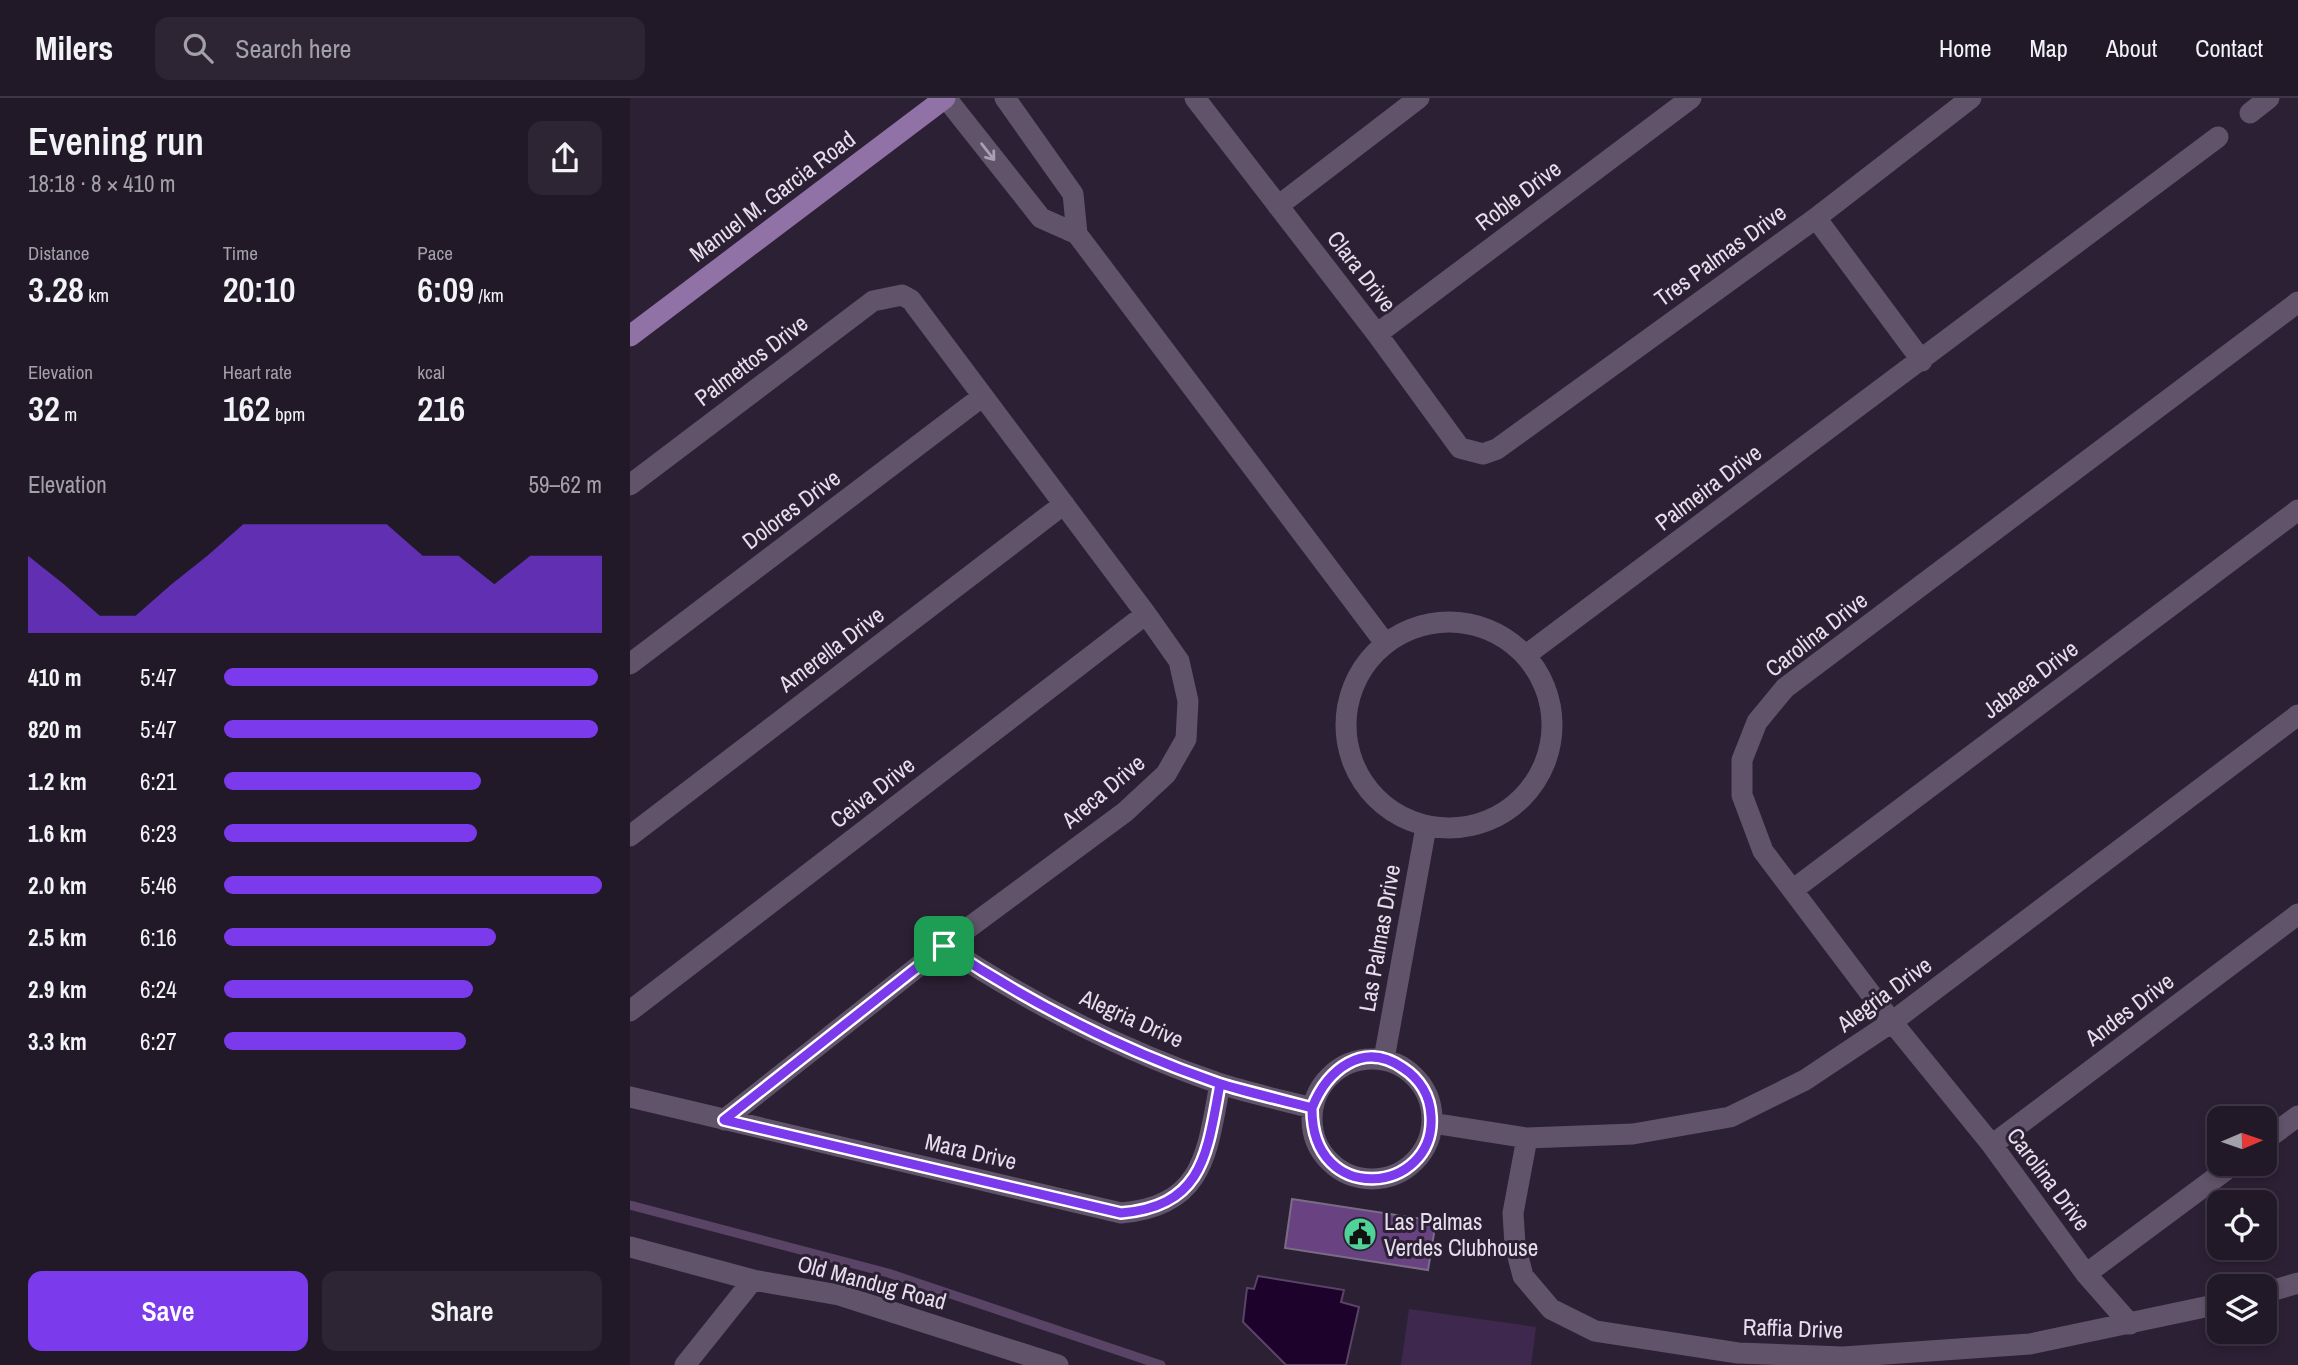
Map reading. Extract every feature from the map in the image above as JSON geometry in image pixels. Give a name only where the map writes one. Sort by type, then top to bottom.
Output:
[{"type":"main road","name":"Manuel M. Garcia Road","points":[[630,336],[946,98]]},
{"type":"street","points":[[946,98],[1041,218],[1077,234],[1385,643]]},
{"type":"street","points":[[1005,98],[1073,194],[1077,234]]},
{"type":"street","name":"Clara Drive","points":[[1195,98],[1377,334],[1460,448],[1483,454],[1497,449]]},
{"type":"street","points":[[1278,206],[1419,98]]},
{"type":"street","name":"Roble Drive","points":[[1377,334],[1691,98]]},
{"type":"street","name":"Tres Palmas Drive","points":[[1497,449],[1816,218],[1970,98]]},
{"type":"street","points":[[2250,113],[2269,98]]},
{"type":"street","name":"Palmeira Drive","points":[[1526,655],[2218,137]]},
{"type":"street","points":[[1816,218],[1922,361]]},
{"type":"street","name":"Palmettos Drive","points":[[630,485],[873,301],[902,295],[911,300]]},
{"type":"street","name":"Areca Drive","points":[[724,1120],[944,946],[1125,812],[1166,774],[1186,739],[1188,701],[1179,661],[911,300]]},
{"type":"street","name":"Carolina Drive","points":[[2130,1324],[2087,1274],[1992,1145],[1892,1023],[1763,851],[1742,795],[1742,760],[1757,722],[1785,688],[2298,302]]},
{"type":"street","name":"Dolores Drive","points":[[630,664],[983,396]]},
{"type":"street","name":"Amerella Drive","points":[[630,836],[1064,504]]},
{"type":"street","name":"Jabaea Drive","points":[[1794,889],[2298,510]]},
{"type":"street","name":"Ceiva Drive","points":[[630,1012],[1146,614]]},
{"type":"street","points":[[1452,622],[1473,624],[1502,635],[1526,655],[1542,680],[1551,707],[1552,737],[1545,765],[1523,797],[1509,810],[1483,824],[1455,829],[1426,827],[1391,811],[1363,783],[1348,748],[1346,709],[1359,673],[1385,643],[1412,628],[1452,622]]},
{"type":"street","name":"Alegria Drive","points":[[1432,1123],[1527,1138],[1633,1134],[1730,1117],[1805,1080],[1892,1023],[2298,715]]},
{"type":"street","name":"Las Palmas Drive","points":[[1384,1059],[1426,827]]},
{"type":"street","name":"Andes Drive","points":[[1992,1145],[2298,914]]},
{"type":"street","name":"Alegria Drive","points":[[944,946],[1014,992],[1144,1055],[1220,1084],[1312,1108]]},
{"type":"street","points":[[1360,1059],[1384,1059],[1400,1065],[1419,1082],[1431,1106],[1432,1123],[1426,1144],[1414,1162],[1396,1174],[1375,1180],[1353,1177],[1334,1167],[1320,1150],[1312,1130],[1312,1108],[1321,1085],[1338,1068],[1360,1059]]},
{"type":"street","name":"Mara Drive","points":[[630,1097],[1121,1213],[1146,1211],[1170,1202],[1195,1178],[1209,1139],[1220,1084]]},
{"type":"street","points":[[2277,1131],[2298,1116]]},
{"type":"street","name":"Raffia Drive","points":[[1527,1138],[1513,1213],[1515,1245],[1523,1276],[1551,1309],[1595,1331],[1738,1353],[1843,1357],[2030,1344],[2207,1307]]},
{"type":"street","points":[[2087,1274],[2218,1176]]},
{"type":"street","name":"Old Mandug Road","points":[[630,1247],[753,1280],[839,1296],[1058,1365]]},
{"type":"street","points":[[685,1365],[753,1280]]},
{"type":"street","points":[[2277,1289],[2298,1283]]},
{"type":"shaded area","points":[[1258,1276],[1344,1290],[1341,1302],[1359,1307],[1346,1365],[1286,1365],[1243,1322],[1247,1288],[1254,1289]]},
{"type":"shaded area","points":[[1409,1309],[1536,1327],[1531,1365],[1401,1365]]},
{"type":"building","name":"Las Palmas Verdes Clubhouse","points":[[1292,1199],[1436,1221],[1428,1270],[1285,1248]]},
{"type":"waterway","points":[[630,1205],[888,1273],[1161,1365]]},
{"type":"place","name":"Las Palmas Verdes Clubhouse","points":[[1360,1234]]},
{"type":"route","points":[[944,946],[724,1120],[1121,1213],[1146,1211],[1170,1202],[1195,1178],[1209,1139],[1220,1084],[1312,1108],[1312,1130],[1320,1150],[1334,1167],[1353,1177],[1375,1180],[1396,1174],[1414,1162],[1426,1144],[1432,1123],[1431,1106],[1424,1089],[1414,1076],[1400,1065],[1384,1059],[1360,1059],[1338,1068],[1321,1085],[1312,1108],[1220,1084],[1144,1055],[1014,992],[944,946]]}]
